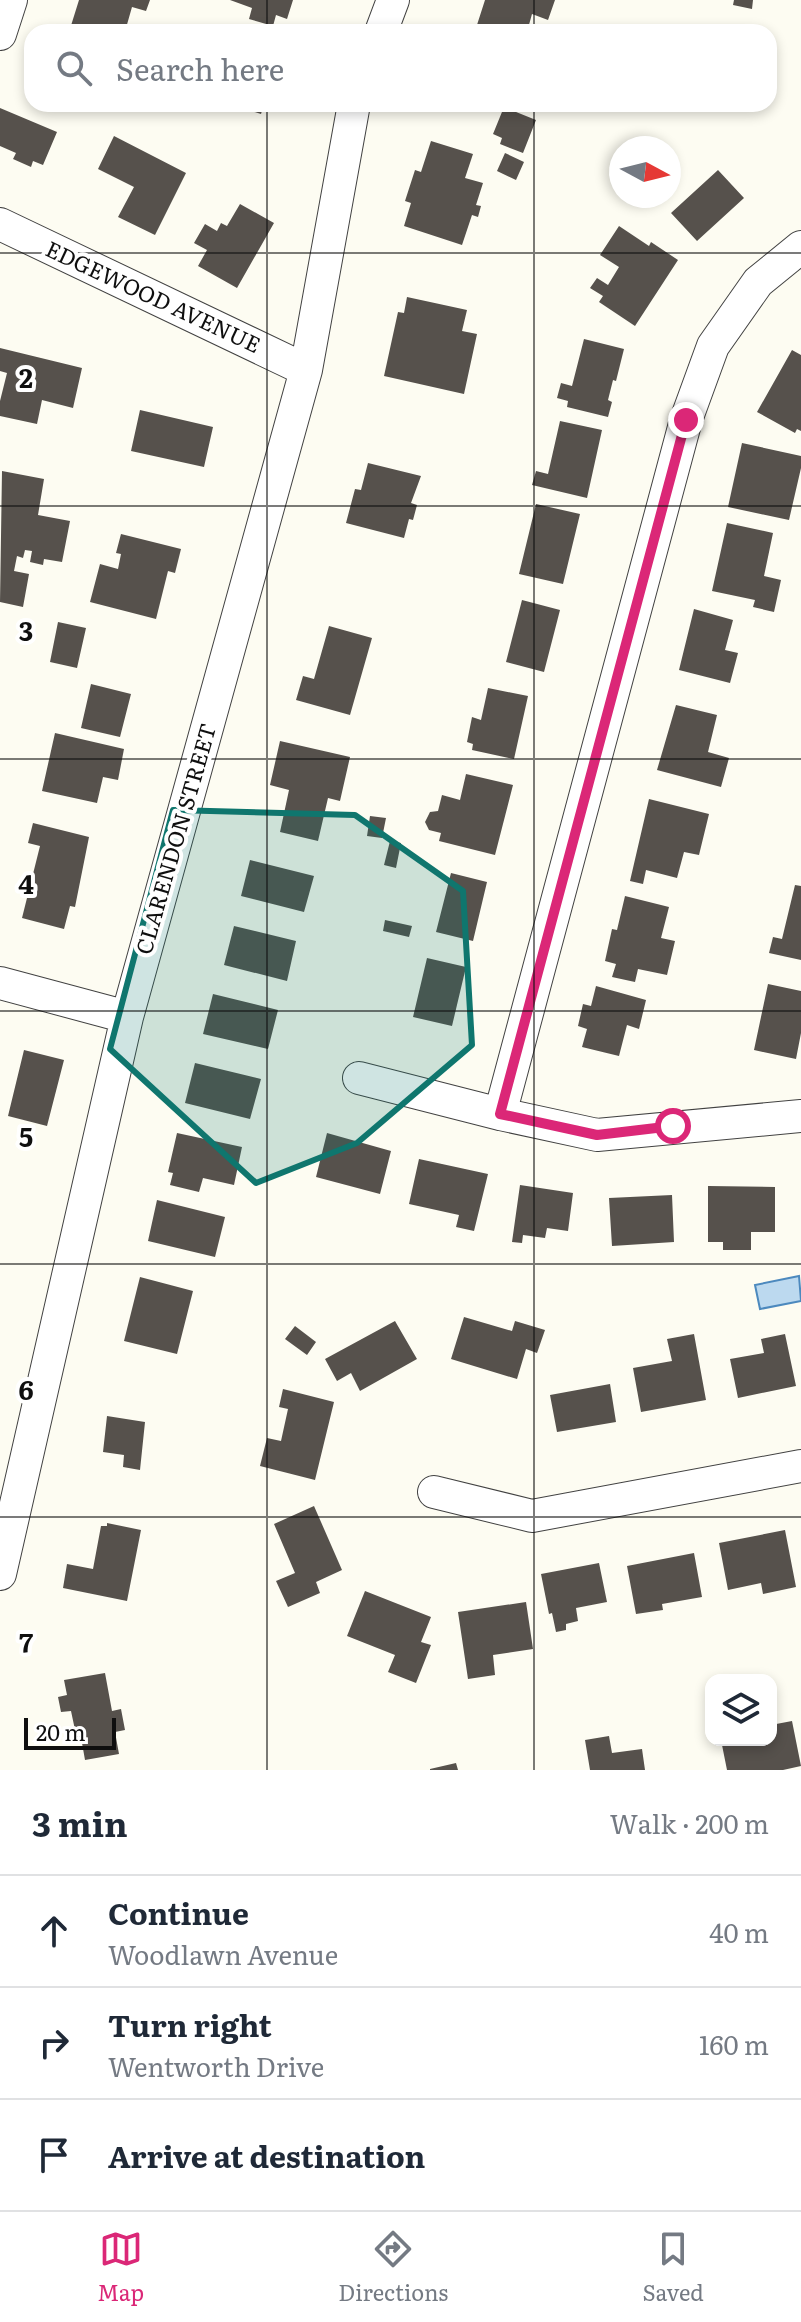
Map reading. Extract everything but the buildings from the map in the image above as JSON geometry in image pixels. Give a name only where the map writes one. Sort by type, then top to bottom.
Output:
[{"type":"street","points":[[0,34],[11,0]]},
{"type":"street","points":[[384,24],[393,0]]},
{"type":"street","name":"CLARENDON STREET","points":[[0,1574],[127,1017],[306,370],[353,112]]},
{"type":"street","name":"EDGEWOOD AVENUE","points":[[0,224],[306,370]]},
{"type":"street","points":[[500,1114],[686,420],[713,346],[758,282],[801,247]]},
{"type":"street","points":[[0,983],[127,1017]]},
{"type":"street","points":[[359,1078],[597,1135],[801,1116]]},
{"type":"street","points":[[434,1492],[532,1516],[801,1466]]},
{"type":"highlighted area","points":[[173,810],[355,815],[463,891],[472,1045],[357,1143],[256,1183],[110,1049]]},
{"type":"water","points":[[799,1276],[801,1301],[760,1309],[755,1285]]},
{"type":"route","points":[[673,1126],[597,1135],[500,1114],[686,420]]}]
